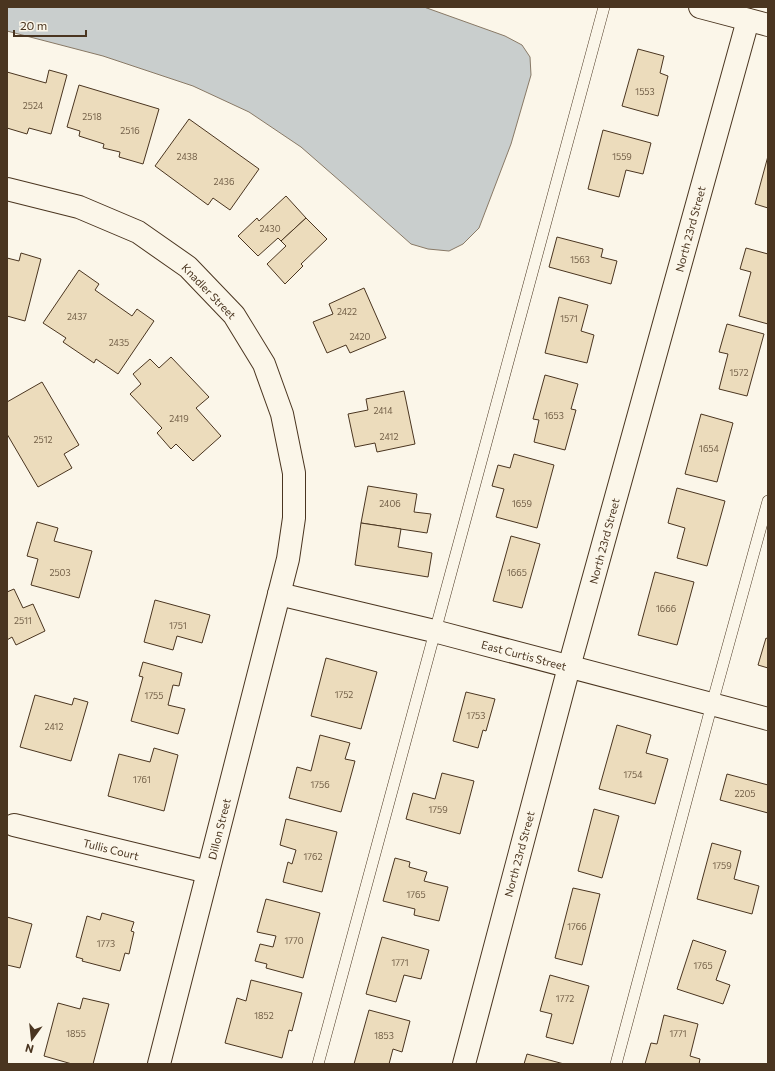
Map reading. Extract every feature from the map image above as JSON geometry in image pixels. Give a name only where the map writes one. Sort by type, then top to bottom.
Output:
[{"type":"street","points":[[700,7],[758,22]]},
{"type":"street","name":"North 23rd Street","points":[[464,1064],[569,667],[758,22]]},
{"type":"street","name":"Knadler Street","points":[[7,189],[79,207],[138,232],[188,267],[234,315],[264,364],[282,414],[294,473],[294,518],[288,559],[280,594]]},
{"type":"street","name":"East Curtis Street","points":[[280,594],[434,631],[768,719]]},
{"type":"street","name":"Dillon Street","points":[[159,1064],[280,594]]},
{"type":"street","name":"Tullis Court","points":[[14,825],[208,872]]},
{"type":"lane","points":[[318,1064],[604,7]]},
{"type":"lane","points":[[616,1064],[768,501]]},
{"type":"shaded area","points":[[7,7],[424,7],[505,36],[522,45],[530,57],[531,75],[511,144],[479,228],[463,244],[449,251],[428,249],[411,244],[301,147],[249,112],[193,86],[103,56],[7,31]]},
{"type":"building","points":[[638,49],[664,56],[660,73],[668,76],[658,116],[622,106]]},
{"type":"building","points":[[49,70],[67,75],[51,134],[29,128],[27,134],[7,128],[7,72],[46,83]]},
{"type":"building","points":[[79,85],[159,109],[143,164],[119,157],[120,152],[103,148],[104,144],[79,136],[80,131],[67,127]]},
{"type":"building","points":[[189,119],[259,169],[230,210],[213,198],[208,205],[155,166]]},
{"type":"building","points":[[603,130],[651,143],[643,174],[626,170],[619,197],[588,189]]},
{"type":"building","points":[[768,156],[768,208],[755,204]]},
{"type":"building","points":[[286,196],[306,218],[281,241],[278,238],[258,256],[238,236],[257,218],[259,221]]},
{"type":"building","points":[[306,218],[327,239],[301,264],[303,266],[285,284],[267,264],[286,246],[281,241]]},
{"type":"building","points":[[557,237],[603,249],[601,257],[617,261],[611,284],[549,267]]},
{"type":"building","points":[[746,248],[768,254],[768,324],[739,316],[751,272],[740,269]]},
{"type":"building","points":[[21,253],[41,259],[25,321],[7,316],[7,258],[19,261]]},
{"type":"building","points":[[79,270],[99,284],[95,290],[132,316],[137,309],[154,321],[118,374],[96,359],[94,363],[63,342],[66,338],[43,323]]},
{"type":"building","points":[[364,288],[386,338],[350,353],[346,345],[327,353],[313,322],[333,314],[329,304]]},
{"type":"building","points":[[559,297],[588,305],[581,331],[594,335],[587,363],[545,353]]},
{"type":"building","points":[[727,324],[764,334],[747,396],[719,389],[728,354],[719,352]]},
{"type":"building","points":[[171,357],[209,397],[196,408],[221,436],[193,461],[176,444],[171,449],[157,433],[162,428],[130,394],[141,384],[133,374],[150,359],[159,368]]},
{"type":"building","points":[[545,375],[578,384],[571,409],[576,410],[565,450],[534,442],[539,420],[533,419]]},
{"type":"building","points":[[42,382],[79,445],[64,454],[72,468],[38,487],[7,434],[7,402]]},
{"type":"building","points":[[404,391],[415,444],[377,452],[375,443],[355,447],[348,414],[368,410],[366,399]]},
{"type":"building","points":[[701,414],[733,423],[717,482],[685,474]]},
{"type":"building","points":[[514,454],[554,465],[537,528],[496,517],[504,489],[492,486],[498,465],[510,468]]},
{"type":"building","points":[[368,486],[417,494],[414,512],[431,514],[427,533],[361,523]]},
{"type":"building","points":[[677,488],[725,501],[707,566],[677,558],[685,528],[668,523]]},
{"type":"building","points":[[37,522],[58,528],[54,541],[92,551],[79,598],[31,585],[38,559],[27,556]]},
{"type":"building","points":[[361,523],[401,529],[398,547],[432,553],[428,577],[355,565]]},
{"type":"building","points":[[511,536],[540,544],[522,608],[493,601]]},
{"type":"building","points":[[655,572],[694,582],[677,645],[638,635]]},
{"type":"building","points":[[14,589],[23,608],[33,604],[45,631],[16,645],[12,637],[7,640],[7,592]]},
{"type":"building","points":[[155,600],[210,615],[202,643],[177,636],[173,650],[144,642]]},
{"type":"building","points":[[766,638],[768,639],[768,668],[758,665]]},
{"type":"building","points":[[326,658],[377,672],[361,729],[311,716]]},
{"type":"building","points":[[143,662],[182,673],[179,686],[173,685],[168,705],[185,709],[178,734],[131,721],[143,677],[139,676]]},
{"type":"building","points":[[466,692],[495,699],[486,731],[483,730],[478,748],[453,741]]},
{"type":"building","points":[[35,695],[72,705],[74,698],[88,702],[71,761],[20,747]]},
{"type":"building","points":[[617,725],[651,735],[646,753],[668,759],[655,804],[599,789]]},
{"type":"building","points":[[320,735],[350,743],[345,759],[355,761],[341,812],[289,798],[297,767],[311,771]]},
{"type":"building","points":[[154,748],[178,755],[164,811],[108,796],[119,754],[150,762]]},
{"type":"building","points":[[442,773],[474,781],[460,834],[406,819],[413,793],[435,799]]},
{"type":"building","points":[[727,774],[768,785],[768,813],[720,800]]},
{"type":"building","points":[[594,809],[619,816],[602,878],[578,871]]},
{"type":"building","points":[[286,819],[337,832],[322,892],[283,882],[288,862],[292,864],[296,850],[280,845]]},
{"type":"building","points":[[712,843],[741,851],[734,879],[759,886],[752,914],[697,899]]},
{"type":"building","points":[[395,858],[410,862],[409,867],[427,872],[424,881],[448,887],[439,921],[414,915],[415,909],[383,901]]},
{"type":"building","points":[[573,888],[600,894],[582,965],[555,958]]},
{"type":"building","points":[[266,899],[320,913],[303,978],[266,968],[267,964],[255,961],[260,944],[273,947],[276,936],[257,932]]},
{"type":"building","points":[[102,913],[134,922],[131,931],[134,932],[129,954],[125,953],[120,971],[82,961],[83,959],[76,957],[87,916],[100,920]]},
{"type":"building","points":[[7,917],[32,924],[20,968],[7,965]]},
{"type":"building","points":[[382,937],[429,950],[421,979],[404,975],[396,1002],[366,994]]},
{"type":"building","points":[[693,940],[726,951],[716,980],[730,985],[723,1004],[677,989]]},
{"type":"building","points":[[550,975],[589,986],[573,1044],[546,1037],[552,1014],[540,1011]]},
{"type":"building","points":[[251,980],[302,993],[292,1031],[289,1030],[282,1058],[225,1043],[237,998],[246,1001]]},
{"type":"building","points":[[83,998],[109,1004],[93,1064],[72,1064],[44,1056],[58,1003],[80,1009]]},
{"type":"building","points":[[369,1010],[410,1021],[402,1052],[393,1049],[389,1064],[354,1064]]},
{"type":"building","points":[[664,1015],[698,1024],[690,1056],[700,1059],[699,1064],[645,1064],[651,1043],[657,1044]]},
{"type":"building","points":[[527,1054],[564,1064],[524,1064]]}]
